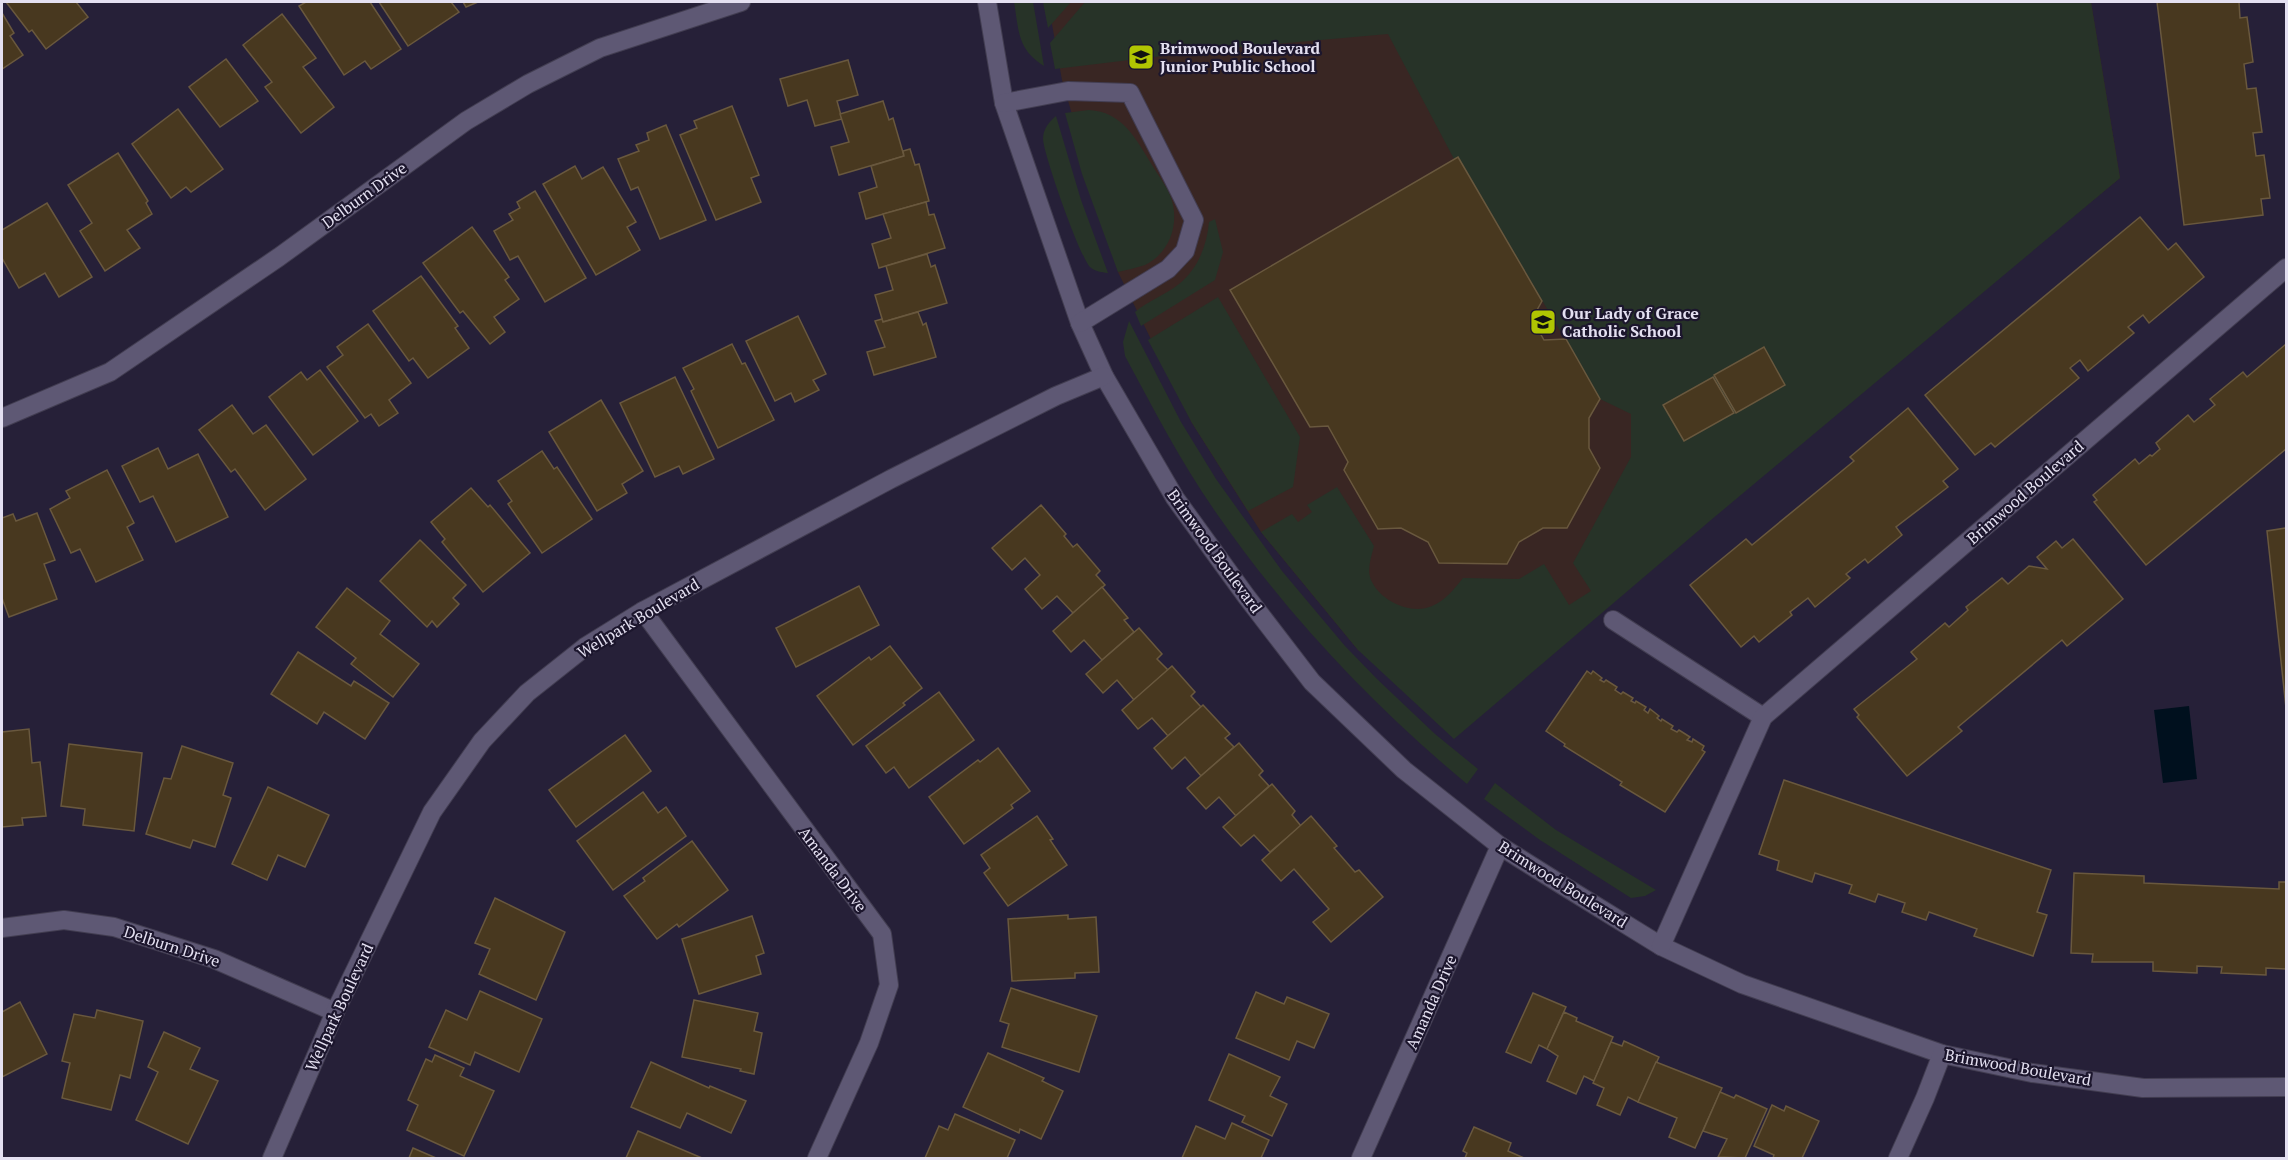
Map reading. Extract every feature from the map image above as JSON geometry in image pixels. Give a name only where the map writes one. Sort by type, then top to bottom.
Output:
[{"type":"street","name":"Delburn Drive","points":[[2,418],[110,372],[279,257],[466,121],[528,84],[600,48],[741,2]]},
{"type":"street","name":"Brimwood Boulevard","points":[[987,2],[1004,103],[1080,322],[1104,376],[1175,498],[1246,596],[1312,682],[1404,770],[1500,846],[1660,946],[1742,984],[1942,1054],[2032,1073],[2143,1088],[2286,1087]]},
{"type":"street","points":[[1004,103],[1068,91],[1130,93],[1194,220],[1185,251],[1168,269],[1080,322]]},
{"type":"street","name":"Brimwood Boulevard","points":[[1660,946],[1763,717],[2286,268]]},
{"type":"street","name":"Wellpark Boulevard","points":[[272,1158],[334,1012],[432,812],[482,741],[526,693],[585,647],[643,611],[891,479],[1056,396],[1104,376]]},
{"type":"street","name":"Amanda Drive","points":[[643,611],[882,934],[889,985],[869,1043],[817,1158]]},
{"type":"street","points":[[1613,620],[1763,717]]},
{"type":"street","name":"Amanda Drive","points":[[1361,1158],[1500,846]]},
{"type":"street","name":"Delburn Drive","points":[[2,928],[64,920],[114,927],[214,959],[334,1012]]},
{"type":"street","points":[[1898,1158],[1942,1054]]},
{"type":"shaded area","name":"Our Lady of Grace Catholic School","points":[[1048,2],[2091,2],[2120,178],[1884,372],[1468,726],[1358,650],[1261,532],[1192,423],[1118,272],[1062,80]]},
{"type":"green space","points":[[1014,2],[1033,2],[1044,66],[1035,60],[1024,46]]},
{"type":"green space","points":[[1043,2],[1071,2],[1048,28]]},
{"type":"green space","points":[[1085,2],[2091,2],[2120,178],[1711,520],[1454,739],[1358,650],[1261,532],[1292,514],[1298,522],[1312,512],[1307,505],[1337,487],[1374,546],[1370,578],[1377,589],[1390,601],[1407,608],[1424,608],[1441,601],[1463,578],[1519,579],[1544,564],[1569,605],[1591,591],[1573,563],[1631,457],[1631,414],[1600,399],[1458,157],[1454,159],[1388,34],[1229,48],[1055,69],[1050,43]]},
{"type":"green space","points":[[1089,110],[1111,116],[1127,128],[1165,185],[1171,198],[1174,217],[1171,236],[1161,253],[1145,265],[1118,272],[1082,174],[1065,113]]},
{"type":"green space","points":[[1056,116],[1081,200],[1108,273],[1092,269],[1085,259],[1056,184],[1043,139],[1047,126]]},
{"type":"green space","points":[[1215,219],[1223,252],[1215,280],[1141,326],[1135,312],[1186,278],[1200,256],[1209,222]]},
{"type":"green space","points":[[1218,297],[1300,437],[1293,487],[1248,511],[1192,423],[1148,340]]},
{"type":"green space","points":[[1129,321],[1181,422],[1216,479],[1282,571],[1345,646],[1377,679],[1435,734],[1478,769],[1467,784],[1398,723],[1333,658],[1244,552],[1192,476],[1125,356],[1123,342]]},
{"type":"green space","points":[[1495,783],[1556,830],[1656,890],[1645,896],[1631,898],[1540,840],[1484,799]]},
{"type":"water","points":[[2189,706],[2197,779],[2163,783],[2154,710]]},
{"type":"building","points":[[6,2],[76,2],[88,17],[46,49],[32,30],[29,32]]},
{"type":"building","points":[[306,2],[370,2],[401,49],[371,69],[365,61],[344,75],[299,6]]},
{"type":"building","points":[[379,2],[451,2],[459,12],[408,46]]},
{"type":"building","points":[[463,2],[478,2],[466,7]]},
{"type":"building","points":[[2157,2],[2239,2],[2240,18],[2247,17],[2253,62],[2244,64],[2247,89],[2256,88],[2262,132],[2253,133],[2256,156],[2264,155],[2270,198],[2261,199],[2263,215],[2184,225]]},
{"type":"building","points":[[2,13],[14,33],[10,36],[23,55],[2,69]]},
{"type":"building","points":[[282,14],[316,58],[303,67],[334,107],[301,133],[265,87],[272,82],[243,45]]},
{"type":"building","points":[[226,59],[258,101],[220,127],[189,87]]},
{"type":"building","points":[[848,60],[858,95],[837,101],[842,119],[815,126],[807,100],[788,106],[780,79]]},
{"type":"building","points":[[883,101],[889,120],[893,118],[904,156],[839,175],[831,147],[849,142],[840,114]]},
{"type":"building","points":[[732,106],[759,175],[751,178],[761,202],[716,220],[680,135],[697,128],[694,121]]},
{"type":"building","points":[[178,109],[223,169],[191,192],[186,187],[171,198],[132,144]]},
{"type":"building","points":[[666,125],[706,220],[660,239],[638,187],[631,190],[618,159],[639,151],[636,145],[649,140],[647,133]]},
{"type":"building","points":[[910,149],[915,165],[919,164],[929,201],[866,219],[859,193],[877,187],[871,166],[904,156],[903,151]]},
{"type":"building","points":[[118,153],[148,201],[146,203],[152,214],[127,230],[140,248],[105,271],[80,231],[92,223],[68,185]]},
{"type":"building","name":"Our Lady of Grace Catholic School","points":[[1458,157],[1542,301],[1532,319],[1544,340],[1566,339],[1600,399],[1589,418],[1589,448],[1600,468],[1567,528],[1543,528],[1519,542],[1507,564],[1439,563],[1428,542],[1401,528],[1378,529],[1344,470],[1348,462],[1328,426],[1310,427],[1230,290]]},
{"type":"building","points":[[575,166],[582,179],[603,167],[636,222],[627,227],[640,250],[596,275],[543,184]]},
{"type":"building","points":[[535,191],[586,278],[545,302],[518,256],[510,260],[494,231],[513,220],[509,214],[520,208],[517,202]]},
{"type":"building","points":[[926,202],[929,215],[934,214],[945,248],[879,268],[872,244],[891,238],[883,214]]},
{"type":"building","points":[[47,203],[92,277],[59,297],[45,273],[19,288],[2,258],[2,230]]},
{"type":"building","points":[[2140,217],[2168,250],[2176,243],[2204,277],[2149,323],[2143,315],[2128,327],[2134,333],[2088,371],[2080,360],[2070,368],[2079,378],[1995,447],[1991,443],[1975,455],[1925,395]]},
{"type":"building","points":[[472,227],[509,277],[505,280],[519,299],[494,317],[505,332],[490,344],[463,311],[460,313],[423,263]]},
{"type":"building","points":[[927,254],[931,267],[935,265],[947,303],[883,322],[875,295],[893,290],[886,266]]},
{"type":"building","points":[[421,276],[458,326],[455,328],[469,348],[428,378],[413,358],[409,361],[373,311]]},
{"type":"building","points":[[918,312],[923,325],[926,323],[936,357],[874,375],[867,352],[885,347],[875,321],[882,319],[883,322]]},
{"type":"building","points":[[798,316],[826,374],[813,380],[819,390],[795,402],[791,393],[775,401],[746,341]]},
{"type":"building","points":[[368,324],[411,383],[389,400],[398,413],[379,426],[371,414],[365,418],[327,367],[343,355],[337,347]]},
{"type":"building","points":[[732,344],[742,364],[745,363],[774,420],[718,448],[691,391],[694,389],[683,368]]},
{"type":"building","points":[[2286,344],[2286,449],[2146,565],[2094,502],[2097,500],[2093,495],[2135,459],[2139,464],[2150,455],[2152,456],[2160,449],[2156,443],[2188,415],[2194,422],[2215,405],[2210,399],[2243,372],[2247,377]]},
{"type":"building","points":[[1764,347],[1785,385],[1736,413],[1714,375]]},
{"type":"building","points":[[320,370],[358,421],[313,455],[269,397],[301,372],[307,380]]},
{"type":"building","points":[[675,377],[714,459],[683,474],[679,466],[655,477],[620,403]]},
{"type":"building","points":[[1713,377],[1734,413],[1684,441],[1663,405]]},
{"type":"building","points":[[601,400],[643,471],[622,484],[627,493],[597,511],[549,432]]},
{"type":"building","points":[[232,405],[253,434],[266,425],[306,479],[265,510],[235,469],[231,472],[199,430]]},
{"type":"building","points":[[1908,408],[1958,469],[1943,481],[1948,487],[1896,527],[1902,535],[1868,563],[1865,559],[1846,574],[1850,578],[1815,607],[1808,598],[1790,612],[1792,615],[1759,642],[1754,636],[1741,647],[1690,585],[1746,539],[1752,545],[1854,461],[1850,457]]},
{"type":"building","points":[[158,448],[168,469],[198,454],[228,517],[176,542],[153,496],[140,502],[122,466]]},
{"type":"building","points":[[542,451],[554,469],[557,467],[592,519],[542,553],[508,504],[512,501],[498,481]]},
{"type":"building","points":[[107,470],[134,523],[127,527],[143,560],[96,582],[80,549],[71,553],[50,509],[70,498],[66,491]]},
{"type":"building","points":[[471,488],[488,507],[490,505],[530,553],[483,592],[442,542],[445,539],[431,522]]},
{"type":"building","points":[[1041,505],[1066,534],[1064,536],[1073,547],[1077,544],[1100,571],[1096,575],[1105,585],[1073,613],[1057,596],[1042,609],[1025,589],[1040,575],[1025,558],[1012,570],[992,548]]},
{"type":"building","points":[[37,513],[55,560],[44,564],[57,599],[9,617],[2,598],[2,518],[13,514],[16,521]]},
{"type":"building","points":[[2286,528],[2286,708],[2267,531]]},
{"type":"building","points":[[2073,539],[2123,599],[2067,646],[2062,640],[1958,727],[1962,731],[1907,776],[1857,717],[1859,715],[1854,709],[1917,659],[1911,652],[1945,623],[1949,627],[1968,610],[1966,607],[2002,578],[2008,584],[2029,566],[2047,569],[2037,557],[2056,541],[2062,548]]},
{"type":"building","points":[[420,540],[466,585],[453,598],[459,604],[437,627],[432,621],[427,627],[380,581]]},
{"type":"building","points":[[859,586],[879,625],[796,667],[776,628]]},
{"type":"building","points":[[1102,587],[1128,618],[1124,620],[1134,632],[1102,660],[1084,640],[1071,652],[1053,631]]},
{"type":"building","points":[[347,588],[390,621],[380,634],[419,664],[393,697],[351,664],[356,658],[316,627]]},
{"type":"building","points":[[1139,628],[1162,654],[1157,659],[1168,670],[1134,700],[1117,680],[1103,693],[1086,674]]},
{"type":"building","points":[[890,646],[922,688],[903,703],[905,705],[853,745],[817,696],[869,657],[871,660]]},
{"type":"building","points":[[298,652],[351,686],[354,681],[389,703],[365,739],[324,712],[317,724],[271,694]]},
{"type":"building","points":[[1172,666],[1195,692],[1191,696],[1201,707],[1168,736],[1152,718],[1138,729],[1122,710]]},
{"type":"building","points":[[1587,671],[1591,674],[1593,671],[1602,678],[1600,680],[1604,682],[1606,680],[1617,687],[1615,690],[1621,694],[1623,692],[1633,698],[1631,701],[1635,703],[1636,701],[1646,707],[1644,710],[1648,713],[1650,709],[1659,716],[1657,718],[1661,721],[1662,719],[1673,726],[1671,729],[1677,732],[1679,730],[1690,737],[1687,740],[1692,742],[1693,739],[1704,746],[1702,750],[1705,752],[1665,812],[1620,785],[1622,782],[1564,746],[1565,744],[1546,731]]},
{"type":"building","points":[[939,692],[974,740],[909,788],[894,767],[886,773],[866,746]]},
{"type":"building","points":[[1203,705],[1230,734],[1225,738],[1234,747],[1201,776],[1185,757],[1172,769],[1154,748]]},
{"type":"building","points":[[29,729],[32,763],[40,762],[46,816],[22,818],[23,825],[2,827],[2,732]]},
{"type":"building","points":[[625,735],[651,771],[576,827],[549,790]]},
{"type":"building","points":[[1239,743],[1263,771],[1259,775],[1269,786],[1236,816],[1219,797],[1206,809],[1187,788]]},
{"type":"building","points":[[69,744],[142,753],[134,831],[83,825],[85,809],[61,806]]},
{"type":"building","points":[[182,746],[233,763],[223,795],[231,798],[215,847],[193,840],[190,848],[146,834],[164,778],[171,779]]},
{"type":"building","points":[[998,748],[1030,791],[1011,805],[1013,808],[964,844],[929,797]]},
{"type":"building","points":[[1784,780],[2051,870],[2037,912],[2047,915],[2033,956],[1974,936],[1977,929],[1929,912],[1926,920],[1902,912],[1905,903],[1878,894],[1875,902],[1849,893],[1852,885],[1815,873],[1812,882],[1777,870],[1779,861],[1759,854]]},
{"type":"building","points":[[1272,784],[1295,811],[1292,815],[1301,826],[1270,852],[1254,835],[1241,846],[1223,827]]},
{"type":"building","points":[[268,787],[329,815],[305,867],[278,855],[267,880],[232,864]]},
{"type":"building","points":[[643,792],[658,813],[666,807],[686,836],[613,890],[577,841]]},
{"type":"building","points":[[1037,816],[1067,865],[1008,906],[984,873],[990,868],[981,855]]},
{"type":"building","points":[[1311,816],[1337,846],[1334,848],[1355,872],[1359,870],[1383,897],[1331,942],[1313,922],[1329,909],[1294,869],[1281,881],[1262,860]]},
{"type":"building","points":[[692,841],[728,890],[679,927],[677,924],[657,939],[624,896],[645,881],[643,878]]},
{"type":"building","points":[[2074,873],[2144,876],[2144,883],[2279,889],[2279,882],[2286,882],[2286,969],[2266,968],[2266,975],[2221,973],[2222,967],[2197,966],[2197,973],[2153,971],[2153,962],[2092,962],[2093,954],[2071,953]]},
{"type":"building","points":[[495,898],[565,932],[536,1000],[479,974],[490,949],[475,943]]},
{"type":"building","points":[[1068,915],[1068,919],[1096,917],[1099,972],[1075,973],[1075,978],[1012,981],[1008,919]]},
{"type":"building","points":[[752,916],[764,953],[756,956],[761,974],[699,994],[682,939]]},
{"type":"building","points":[[1011,988],[1097,1016],[1079,1072],[1002,1047],[1009,1024],[1000,1021]]},
{"type":"building","points":[[480,991],[542,1019],[519,1072],[475,1052],[470,1065],[429,1047],[446,1010],[467,1020]]},
{"type":"building","points":[[1256,992],[1284,1004],[1287,997],[1329,1014],[1314,1048],[1297,1041],[1289,1060],[1236,1038]]},
{"type":"building","points":[[1533,993],[1566,1007],[1547,1049],[1539,1045],[1531,1063],[1506,1052]]},
{"type":"building","points":[[694,1000],[758,1013],[754,1031],[762,1033],[754,1074],[740,1071],[741,1069],[682,1057]]},
{"type":"building","points":[[20,1002],[47,1054],[2,1077],[2,1012]]},
{"type":"building","points":[[97,1010],[143,1021],[130,1078],[120,1075],[111,1110],[62,1098],[70,1063],[62,1061],[74,1014],[95,1018]]},
{"type":"building","points":[[1564,1012],[1577,1018],[1576,1021],[1613,1037],[1594,1081],[1584,1076],[1576,1094],[1547,1081],[1558,1056],[1547,1049]]},
{"type":"building","points":[[164,1032],[200,1048],[190,1069],[218,1081],[188,1144],[136,1120],[158,1072],[148,1067]]},
{"type":"building","points":[[1624,1041],[1659,1057],[1638,1102],[1628,1097],[1620,1115],[1597,1105],[1604,1088],[1593,1083],[1611,1042],[1622,1046]]},
{"type":"building","points":[[988,1053],[1044,1078],[1042,1081],[1063,1091],[1041,1139],[1020,1129],[1019,1133],[963,1107]]},
{"type":"building","points":[[1229,1054],[1280,1077],[1270,1096],[1287,1104],[1272,1136],[1242,1122],[1245,1116],[1209,1100]]},
{"type":"building","points":[[435,1055],[464,1068],[460,1076],[494,1091],[464,1156],[407,1130],[418,1105],[408,1100],[426,1059],[432,1062]]},
{"type":"building","points":[[651,1062],[709,1088],[710,1086],[746,1101],[731,1133],[687,1113],[680,1128],[631,1107]]},
{"type":"building","points":[[1656,1062],[1722,1088],[1695,1148],[1669,1137],[1677,1118],[1638,1102]]},
{"type":"building","points":[[1720,1092],[1734,1098],[1736,1095],[1767,1109],[1745,1158],[1718,1157],[1727,1139],[1703,1131]]},
{"type":"building","points":[[1772,1105],[1784,1111],[1786,1106],[1819,1121],[1802,1158],[1773,1158],[1774,1155],[1754,1146]]},
{"type":"building","points":[[955,1114],[1015,1140],[1007,1158],[925,1158],[939,1126],[948,1130]]},
{"type":"building","points":[[1232,1123],[1269,1140],[1261,1158],[1182,1158],[1196,1126],[1225,1139]]},
{"type":"building","points":[[1474,1127],[1511,1143],[1508,1151],[1524,1158],[1465,1158],[1467,1153],[1463,1151]]},
{"type":"building","points":[[638,1131],[702,1158],[626,1158]]},
{"type":"building","points":[[413,1148],[436,1158],[409,1158]]},
{"type":"place","name":"Brimwood Boulevard Junior Public School","points":[[1141,57]]},
{"type":"place","name":"Our Lady of Grace Catholic School","points":[[1543,322]]}]
